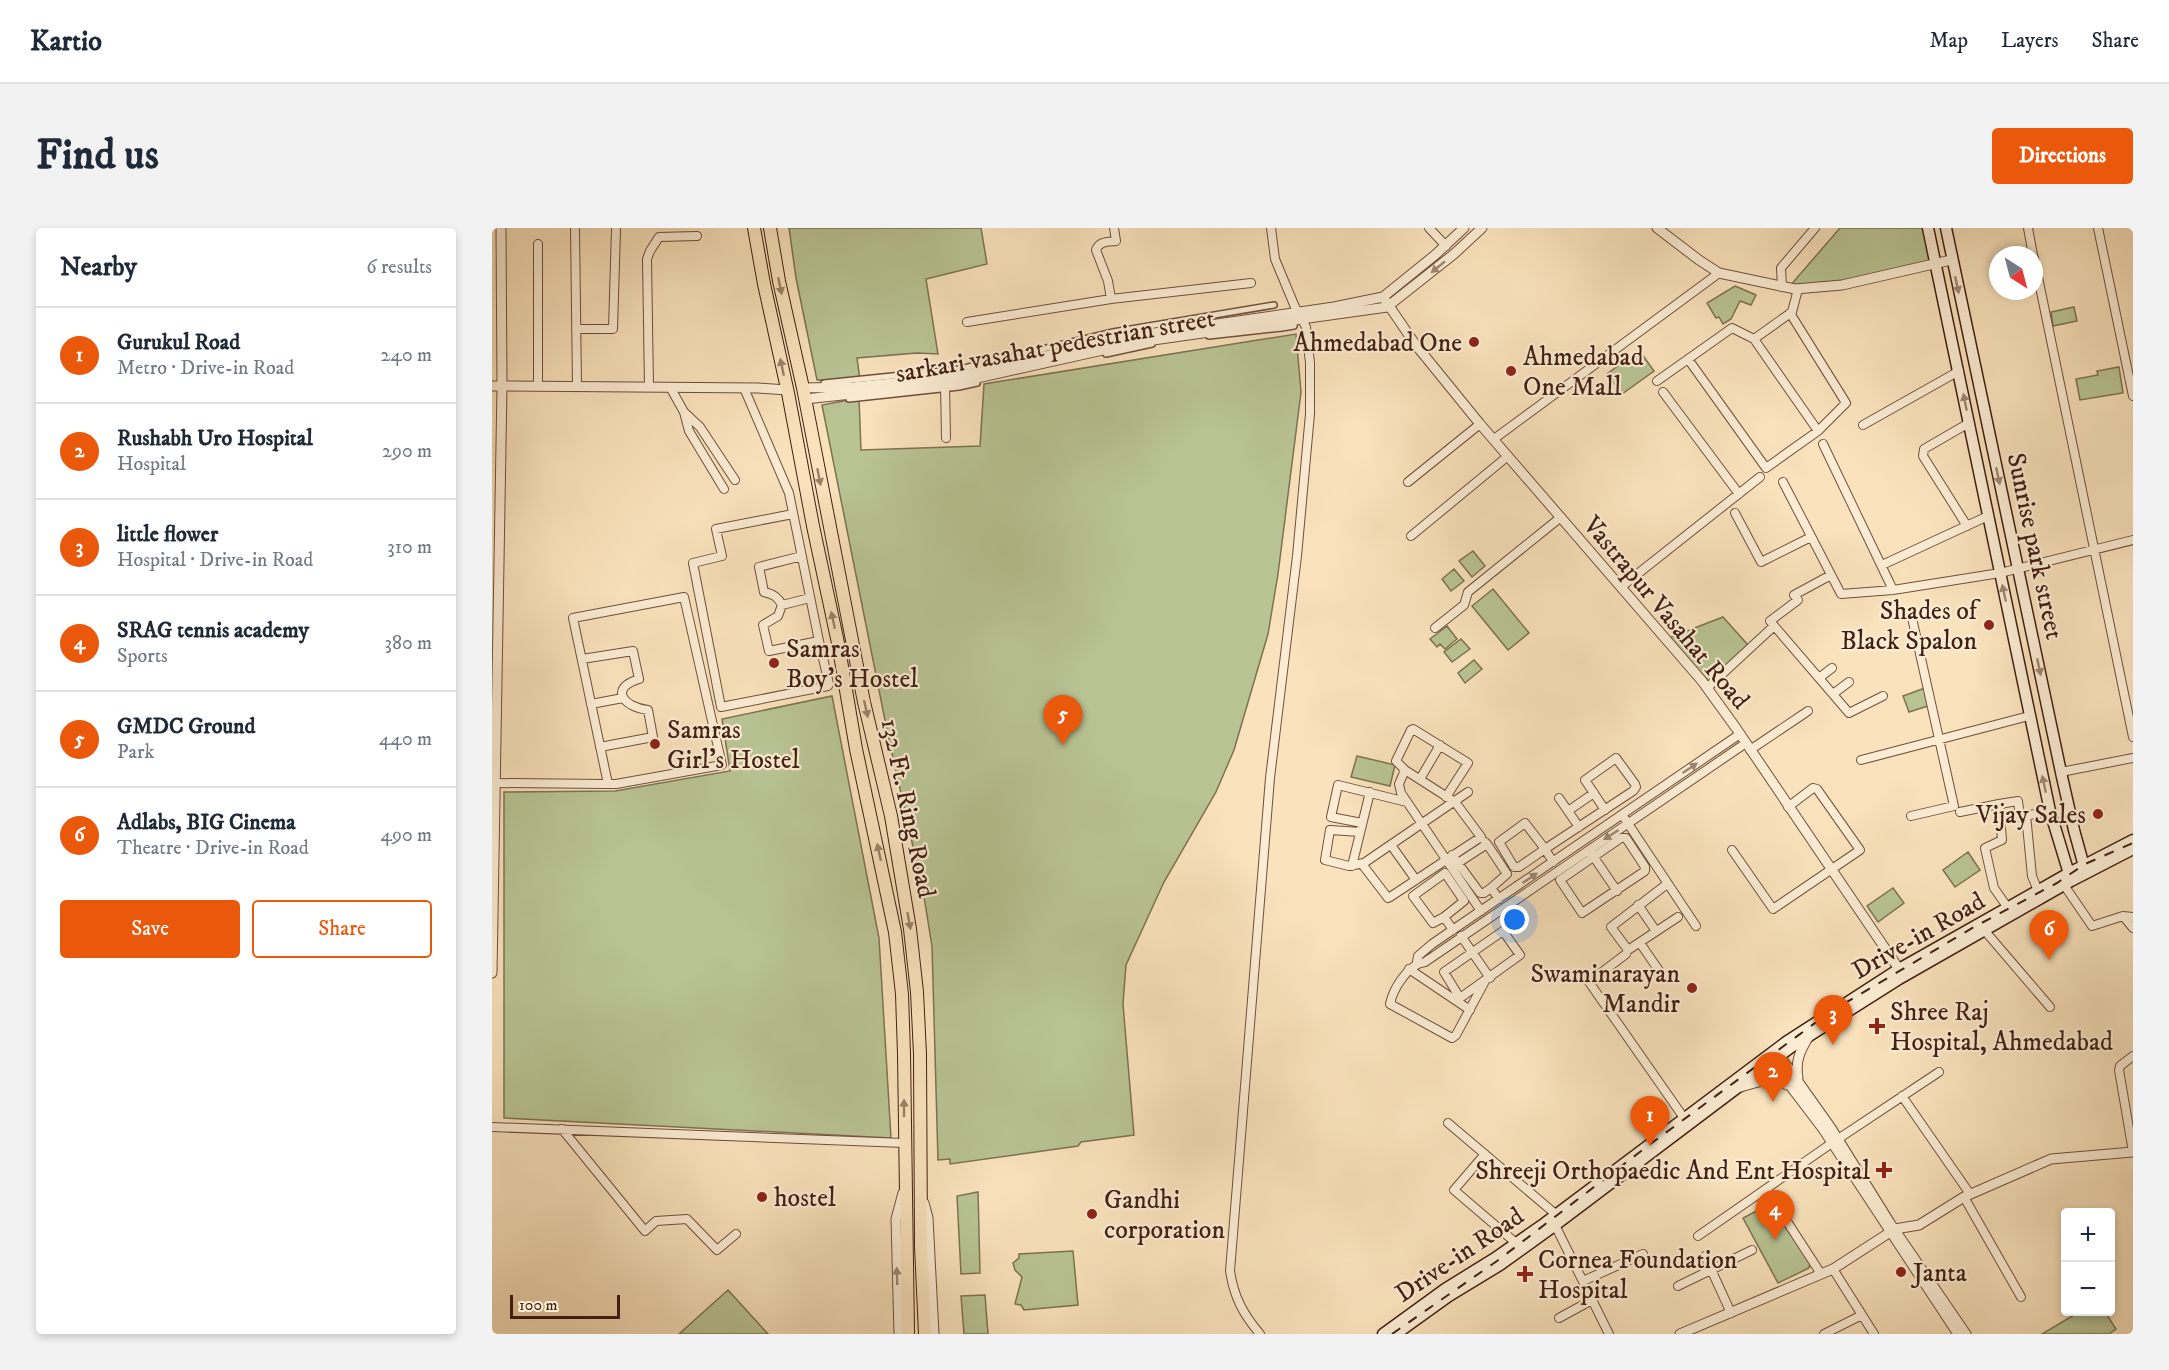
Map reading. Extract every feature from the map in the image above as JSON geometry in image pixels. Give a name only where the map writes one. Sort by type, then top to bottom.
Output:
[{"type":"main road","name":"132 Ft. Ring Road","points":[[754,228],[838,643],[856,748],[895,932],[902,994],[908,1334]]},
{"type":"main road","name":"132 Ft. Ring Road","points":[[770,228],[779,281],[808,397],[864,702],[891,816],[910,929],[917,992],[920,1053],[921,1246],[925,1334]]},
{"type":"main road","points":[[1928,228],[2029,716],[2068,880]]},
{"type":"main road","name":"Sunrise park street","points":[[1946,228],[2061,772],[2085,869]]},
{"type":"main road","name":"Drive-in Road","points":[[1396,1334],[1449,1296],[1500,1264],[1738,1088],[1774,1056],[2133,840]]},
{"type":"main road","name":"Drive-in Road","points":[[2085,869],[2133,849]]},
{"type":"main road","name":"Drive-in Road","points":[[1383,1334],[1445,1289],[1516,1243],[1558,1220],[1684,1118],[1899,969],[2038,891],[2068,880]]},
{"type":"street","points":[[492,973],[497,386],[501,228]]},
{"type":"street","points":[[1111,299],[1108,281],[1096,250],[1102,243],[1116,241],[1114,228]]},
{"type":"street","points":[[1260,1334],[1250,1322],[1234,1293],[1230,1271],[1270,778],[1297,556],[1310,414],[1309,345],[1306,327],[1298,317],[1275,258],[1271,228]]},
{"type":"street","points":[[1429,228],[1446,246]]},
{"type":"street","points":[[1386,302],[1464,228]]},
{"type":"street","points":[[808,397],[945,386],[1139,342],[1386,302],[1454,254],[1482,228]]},
{"type":"street","points":[[1657,228],[1719,273],[1798,289],[1842,285],[1951,260]]},
{"type":"street","points":[[1782,287],[1781,268],[1815,228]]},
{"type":"street","points":[[2028,228],[2032,246]]},
{"type":"street","points":[[2098,228],[2133,396]]},
{"type":"street","points":[[575,230],[577,386]]},
{"type":"street","points":[[576,329],[613,329],[616,230]]},
{"type":"street","points":[[649,387],[648,259],[650,251],[659,237],[697,236]]},
{"type":"street","points":[[538,244],[538,386]]},
{"type":"street","points":[[1494,439],[1719,273]]},
{"type":"street","points":[[967,322],[1111,299],[1251,283]]},
{"type":"street","points":[[1755,339],[1790,314],[1798,289]]},
{"type":"street","points":[[2043,299],[2133,737]]},
{"type":"street","name":"Vastrapur Vasahat Road","points":[[1386,302],[1415,344],[1480,424],[1707,688],[1899,969]]},
{"type":"street","points":[[818,384],[960,369],[1113,332],[1274,305]]},
{"type":"street","points":[[1688,359],[1766,468],[1818,431],[1846,403],[1790,314]]},
{"type":"street","points":[[808,397],[854,387],[960,376],[1127,337],[1298,317]]},
{"type":"street","points":[[1657,381],[1732,328],[1755,339],[1818,431]]},
{"type":"street","points":[[1863,425],[1959,371]]},
{"type":"street","points":[[497,386],[787,390]]},
{"type":"street","points":[[945,386],[946,438]]},
{"type":"street","points":[[670,387],[684,412],[689,431],[724,489]]},
{"type":"street","points":[[744,388],[789,493],[830,684],[828,687],[721,707],[693,563],[722,556],[716,530],[793,514]]},
{"type":"street","points":[[1664,392],[1739,494]]},
{"type":"street","points":[[684,412],[700,427],[735,480]]},
{"type":"street","points":[[1967,526],[1923,456],[1924,449],[1969,423]]},
{"type":"street","points":[[1408,482],[1480,424]]},
{"type":"street","points":[[1823,444],[1893,590]]},
{"type":"street","points":[[1411,536],[1508,456]]},
{"type":"street","points":[[1621,586],[1760,477]]},
{"type":"street","points":[[1783,482],[1841,594],[1893,590],[2000,573],[2133,540]]},
{"type":"street","points":[[1735,513],[1761,562],[1811,537]]},
{"type":"street","points":[[1882,565],[1988,516]]},
{"type":"street","points":[[1436,628],[1464,605],[1468,592],[1561,517]]},
{"type":"street","points":[[802,556],[759,567],[764,592],[779,598],[782,605],[778,616],[763,625],[769,651],[819,641]]},
{"type":"street","points":[[1831,575],[1794,595],[1798,600],[1770,621],[1849,712],[1883,696]]},
{"type":"street","points":[[495,783],[608,784],[722,765],[684,597],[573,618],[608,784]]},
{"type":"street","points":[[782,605],[810,598]]},
{"type":"street","points":[[1911,816],[1954,806],[1912,618]]},
{"type":"street","points":[[1707,688],[1774,626]]},
{"type":"street","points":[[582,659],[633,651],[639,679],[628,682],[623,689],[623,698],[626,703],[636,709],[648,710],[654,737],[600,747]]},
{"type":"street","points":[[1820,678],[1832,668]]},
{"type":"street","points":[[1833,694],[1849,682]]},
{"type":"street","points":[[591,704],[623,698]]},
{"type":"street","points":[[1488,979],[1456,1035],[1450,1038],[1390,1005],[1390,1001],[1409,969],[1417,963],[1425,962],[1461,936],[1563,873],[1628,824],[1748,746],[1808,711]]},
{"type":"street","points":[[1861,760],[2029,716]]},
{"type":"street","points":[[1446,797],[1468,763],[1412,729],[1396,761],[1405,770],[1446,797],[1455,802],[1507,874],[1484,893],[1480,893],[1458,863],[1449,857]]},
{"type":"street","points":[[1417,963],[1418,956],[1453,930],[1740,734]]},
{"type":"street","points":[[1420,779],[1440,745]]},
{"type":"street","points":[[2061,772],[2133,758]]},
{"type":"street","points":[[1553,862],[1545,849],[1525,823],[1498,843],[1516,868],[1545,849],[1605,810],[1633,791],[1636,787],[1618,759],[1614,759],[1586,778],[1586,782],[1605,810]]},
{"type":"street","points":[[1405,770],[1399,786],[1407,802],[1422,825],[1449,857],[1481,911]]},
{"type":"street","points":[[1362,823],[1331,817],[1336,787],[1342,785],[1407,802]]},
{"type":"street","points":[[1732,850],[1773,909],[1860,850],[1817,789],[1813,788],[1788,807]]},
{"type":"street","points":[[1352,866],[1370,792]]},
{"type":"street","points":[[1360,832],[1331,829],[1325,860],[1352,866],[1362,864],[1468,792]]},
{"type":"street","points":[[1568,812],[1594,793]]},
{"type":"street","points":[[1559,798],[1579,827]]},
{"type":"street","points":[[1960,812],[2018,801],[2020,817],[2050,811]]},
{"type":"street","points":[[1999,804],[2002,840],[1984,848],[1994,888],[2008,909]]},
{"type":"street","points":[[1622,814],[1696,926]]},
{"type":"street","points":[[2026,815],[2032,876],[2038,891]]},
{"type":"street","points":[[1362,864],[1387,898],[1481,837]]},
{"type":"street","points":[[1563,873],[1560,882],[1583,914],[1646,869],[1626,838],[1621,838],[1592,853]]},
{"type":"street","points":[[1458,863],[1487,844]]},
{"type":"street","points":[[1391,845],[1416,880]]},
{"type":"street","points":[[1592,853],[1617,891]]},
{"type":"street","points":[[1399,891],[1406,897],[1413,896],[1446,874],[1464,901],[1433,923],[1413,896]]},
{"type":"street","points":[[2068,880],[2092,926],[2123,916],[2133,917]]},
{"type":"street","points":[[1667,884],[1611,927],[1627,950],[1677,917]]},
{"type":"street","points":[[1491,888],[1499,899]]},
{"type":"street","points":[[1638,905],[1656,931]]},
{"type":"street","points":[[2123,916],[2133,928]]},
{"type":"street","points":[[1444,917],[1453,930]]},
{"type":"street","points":[[1503,931],[1520,953],[1517,959],[1462,998],[1443,974],[1472,952],[1503,931]]},
{"type":"street","points":[[1985,931],[2050,1006]]},
{"type":"street","points":[[1461,936],[1488,979]]},
{"type":"street","points":[[1640,943],[1660,972]]},
{"type":"street","points":[[1626,954],[1589,982],[1684,1118]]},
{"type":"street","points":[[1409,969],[1470,1010]]},
{"type":"street","points":[[1796,1085],[1798,1055],[1809,1036]]},
{"type":"street","points":[[1774,1056],[1835,1140],[1958,1334]]},
{"type":"street","points":[[1680,1334],[1833,1269],[1892,1231],[1919,1224],[1967,1195],[2051,1159],[2133,1152],[2119,1070],[2120,1066],[2133,1056]]},
{"type":"street","points":[[1698,1236],[1835,1140],[1939,1072]]},
{"type":"street","points":[[1738,1088],[1765,1079],[1796,1085]]},
{"type":"street","points":[[1902,1096],[1967,1195],[2021,1297]]},
{"type":"street","points":[[1448,1123],[1558,1220],[1583,1281],[1609,1334]]},
{"type":"street","points":[[492,1127],[904,1143]]},
{"type":"street","points":[[562,1130],[645,1231],[656,1221],[687,1219],[717,1250],[736,1234]]},
{"type":"street","points":[[1485,1154],[1454,1190],[1516,1243]]},
{"type":"street","points":[[899,1334],[896,1218],[905,1188]]},
{"type":"street","points":[[920,1189],[928,1218],[934,1334]]},
{"type":"street","points":[[1766,1189],[1821,1274]]},
{"type":"street","points":[[1892,1231],[1966,1334]]},
{"type":"street","points":[[1678,1286],[1752,1250]]},
{"type":"street","points":[[1583,1281],[1643,1254]]},
{"type":"street","points":[[1705,1256],[1731,1313]]},
{"type":"street","points":[[1833,1269],[1874,1334]]},
{"type":"street","points":[[1559,1318],[1592,1300]]},
{"type":"street","points":[[1824,1334],[1862,1315]]},
{"type":"green space","points":[[789,228],[981,228],[987,264],[926,279],[938,354],[917,353],[857,358],[860,380],[817,380],[796,278]]},
{"type":"green space","points":[[1840,228],[1927,228],[1935,263],[1843,283],[1789,287]]},
{"type":"green space","points":[[1735,286],[1756,295],[1751,305],[1740,301],[1731,319],[1723,324],[1719,317],[1716,318],[1707,303]]},
{"type":"green space","points":[[2074,307],[2077,321],[2053,326],[2051,312]]},
{"type":"green space","points":[[1296,334],[1301,392],[1278,574],[1268,634],[1234,750],[1216,792],[1164,882],[1126,965],[1123,1004],[1134,1135],[1081,1142],[1078,1146],[950,1164],[950,1159],[938,1160],[932,946],[923,891],[889,740],[822,405],[859,398],[861,450],[980,446],[984,384]]},
{"type":"green space","points":[[1639,350],[1654,371],[1622,394],[1607,374]]},
{"type":"green space","points":[[2119,367],[2123,393],[2080,400],[2076,379],[2098,375],[2097,371]]},
{"type":"green space","points":[[1473,551],[1485,566],[1472,577],[1459,561]]},
{"type":"green space","points":[[1454,569],[1464,581],[1451,591],[1442,579]]},
{"type":"green space","points":[[1493,589],[1529,633],[1508,650],[1472,606]]},
{"type":"green space","points":[[1723,617],[1748,645],[1712,685],[1666,639]]},
{"type":"green space","points":[[1447,626],[1457,639],[1445,649],[1440,644],[1437,647],[1430,639]]},
{"type":"green space","points":[[1461,639],[1470,649],[1452,662],[1444,652]]},
{"type":"green space","points":[[1474,660],[1482,669],[1465,683],[1458,673]]},
{"type":"green space","points":[[1925,688],[1931,705],[1909,712],[1903,696]]},
{"type":"green space","points":[[832,696],[879,938],[891,1138],[504,1118],[504,792],[615,791],[730,771],[722,719]]},
{"type":"green space","points":[[1357,756],[1395,765],[1390,786],[1351,777]]},
{"type":"green space","points":[[1968,852],[1980,870],[1955,887],[1943,870]]},
{"type":"green space","points":[[1893,888],[1904,903],[1878,922],[1867,906]]},
{"type":"green space","points":[[978,1192],[980,1273],[961,1274],[957,1196]]},
{"type":"green space","points":[[1770,1204],[1810,1263],[1809,1268],[1778,1283],[1743,1218]]},
{"type":"green space","points":[[1073,1251],[1078,1305],[1024,1310],[1021,1305],[1015,1304],[1022,1277],[1015,1270],[1013,1263],[1019,1258],[1019,1254]]},
{"type":"green space","points":[[728,1290],[768,1334],[679,1334]]},
{"type":"green space","points":[[985,1295],[988,1334],[964,1334],[961,1296]]},
{"type":"green space","points":[[2072,1316],[2108,1316],[2116,1329],[2109,1334],[2042,1334]]},
{"type":"railway","points":[[1392,1334],[1497,1261],[1649,1145],[1830,1012],[1974,927],[2057,883],[2085,864],[2133,843]]},
{"type":"place","name":"Ahmedabad One","points":[[1474,342]]},
{"type":"place","name":"Ahmedabad One Mall","points":[[1511,371]]},
{"type":"place","name":"Shades of Black Spalon","points":[[1989,625]]},
{"type":"place","name":"Samras Boy's Hostel","points":[[774,663]]},
{"type":"place","name":"Samras Girl's Hostel","points":[[655,744]]},
{"type":"place","name":"GMDC Ground","points":[[1063,745]]},
{"type":"place","name":"Vijay Sales","points":[[2098,814]]},
{"type":"place","name":"Adlabs, BIG Cinema","points":[[2049,960]]},
{"type":"place","name":"Swaminarayan Mandir","points":[[1692,988]]},
{"type":"place","name":"Shree Raj Hospital, Ahmedabad","points":[[1877,1026]]},
{"type":"place","name":"little flower","points":[[1833,1045]]},
{"type":"place","name":"Rushabh Uro Hospital","points":[[1773,1102]]},
{"type":"place","name":"Gurukul Road","points":[[1650,1146]]},
{"type":"place","name":"Shreeji Orthopaedic And Ent Hospital","points":[[1884,1170]]},
{"type":"place","name":"hostel","points":[[762,1197]]},
{"type":"place","name":"Gandhi corporation","points":[[1092,1214]]},
{"type":"place","name":"SRAG tennis academy","points":[[1775,1240]]},
{"type":"place","name":"Janta","points":[[1901,1272]]},
{"type":"place","name":"Cornea Foundation Hospital","points":[[1525,1274]]}]
